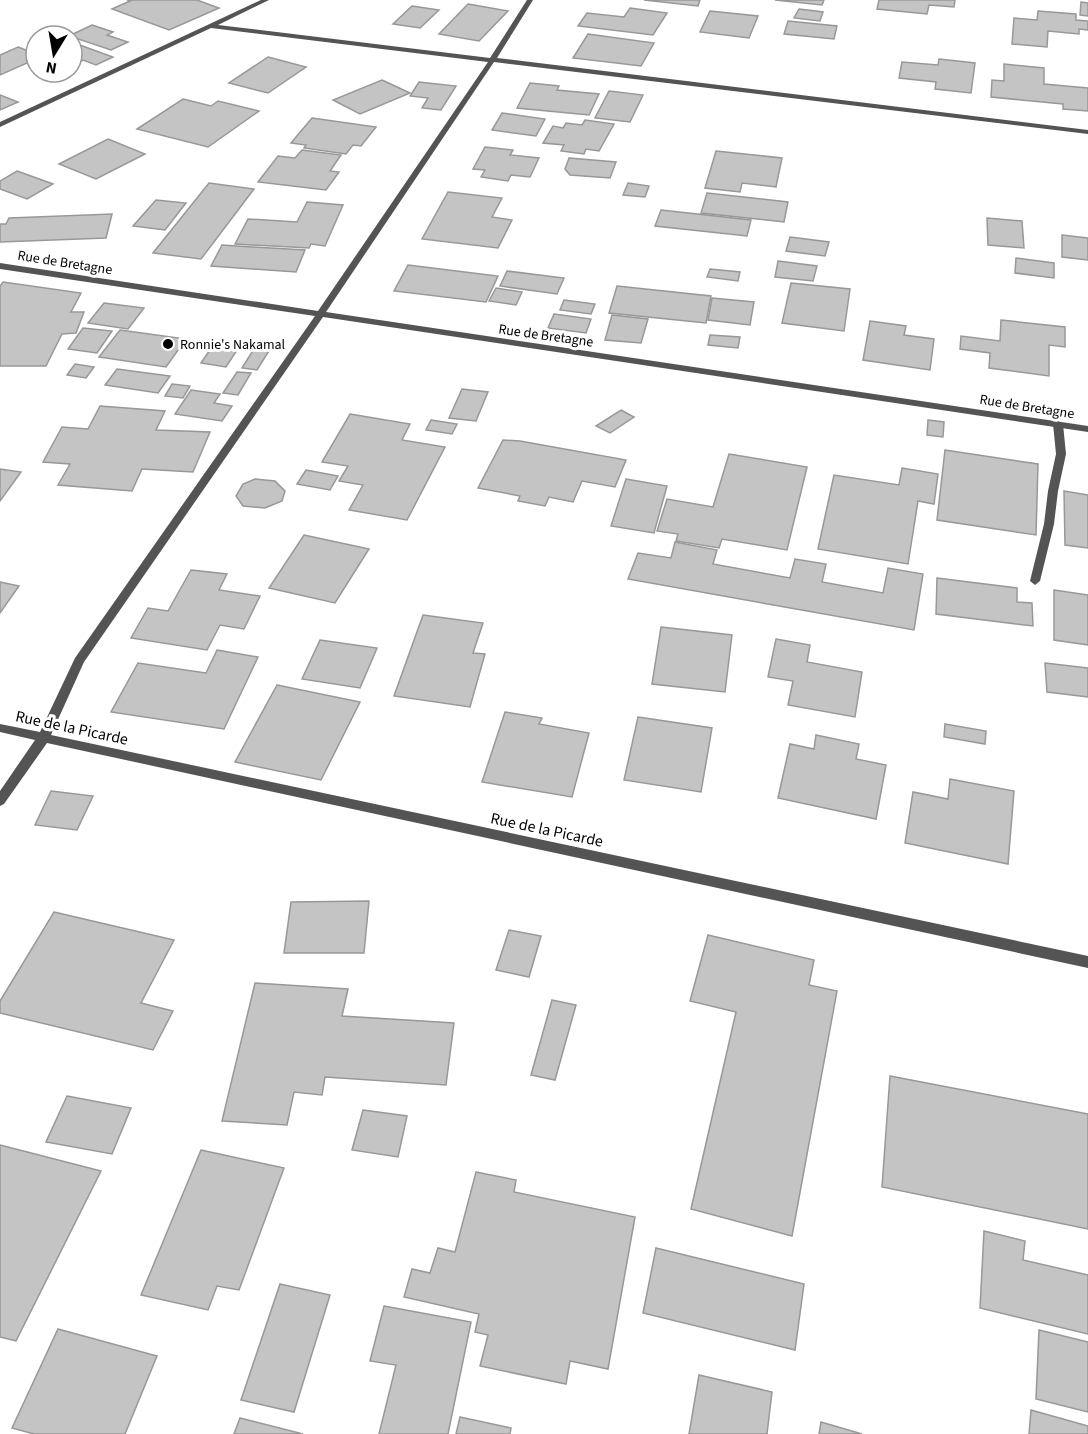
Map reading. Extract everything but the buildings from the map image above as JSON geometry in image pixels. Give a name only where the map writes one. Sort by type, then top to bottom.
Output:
[{"type":"street","points":[[0,125],[266,0]]},
{"type":"street","points":[[0,801],[44,738],[79,661],[320,315],[491,62],[530,0]]},
{"type":"street","points":[[210,26],[491,62],[1088,132]]},
{"type":"street","name":"Rue de Bretagne","points":[[0,266],[1088,429]]},
{"type":"street","points":[[1035,580],[1049,524],[1061,454],[1058,424]]},
{"type":"street","name":"Rue de la Picarde","points":[[0,728],[1088,962]]},
{"type":"place","name":"Ronnie's Nakamal","points":[[168,344]]}]
